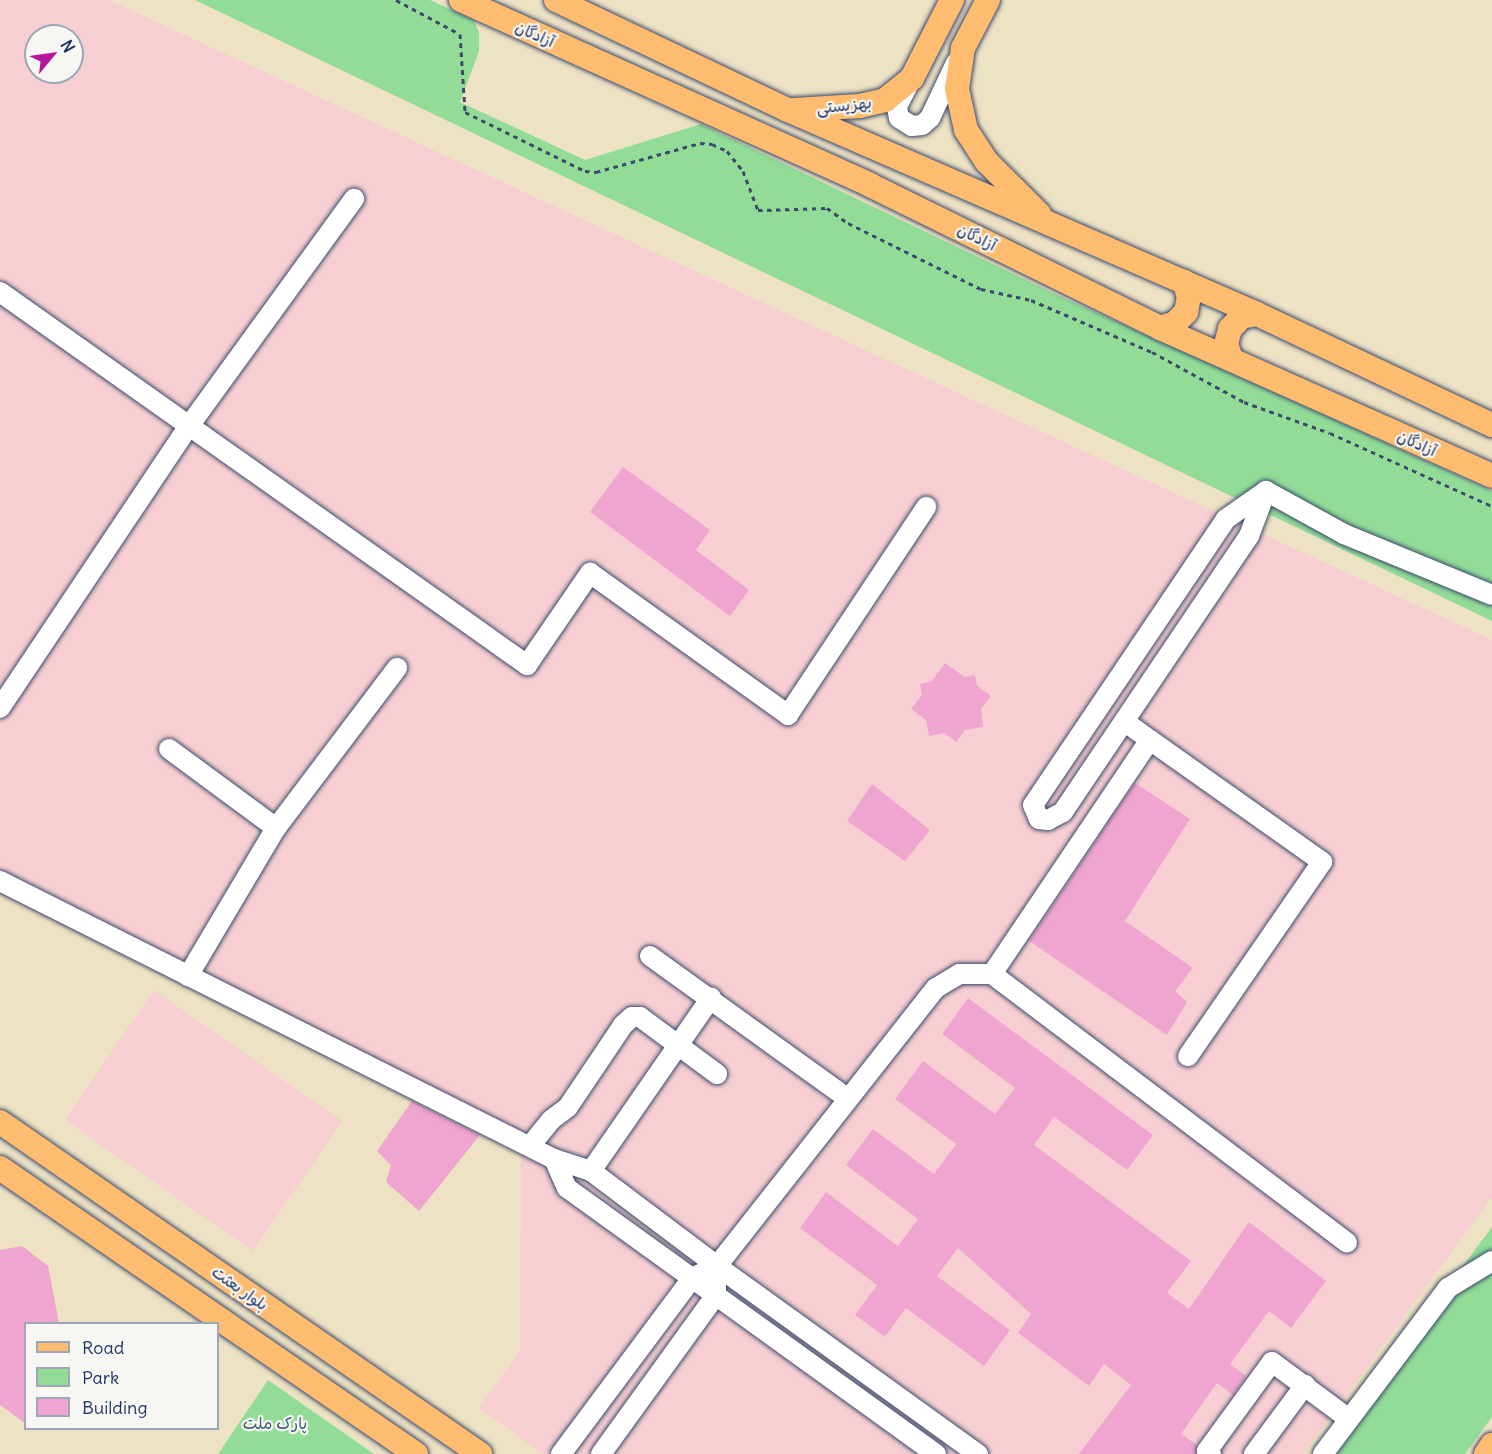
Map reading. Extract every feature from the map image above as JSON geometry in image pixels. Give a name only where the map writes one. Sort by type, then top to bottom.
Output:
[{"type":"main road","name":"آزادگان","points":[[461,0],[870,185],[1160,328],[1492,476]]},
{"type":"main road","points":[[556,0],[788,110],[1257,314],[1492,425]]},
{"type":"main road","name":"بهزیستی","points":[[788,110],[860,106],[885,100],[912,78],[952,0]]},
{"type":"main road","points":[[988,0],[963,48],[957,89],[966,130],[986,161],[1049,224]]},
{"type":"main road","points":[[1160,328],[1175,324],[1186,312],[1189,297],[1184,282]]},
{"type":"main road","points":[[1231,359],[1226,344],[1230,328],[1241,317],[1257,314]]},
{"type":"main road","name":"بلوار بعثت","points":[[0,1122],[480,1454]]},
{"type":"main road","points":[[0,1168],[416,1454]]},
{"type":"main road","points":[[186,1295],[183,1274],[195,1267],[210,1268]]},
{"type":"street","points":[[912,78],[897,107],[899,118],[912,126],[922,125],[930,118],[963,48]]},
{"type":"street","points":[[0,708],[189,426],[354,200]]},
{"type":"street","points":[[0,292],[527,665],[590,573],[788,715],[926,507]]},
{"type":"street","points":[[1464,412],[1492,417]]},
{"type":"street","points":[[1266,490],[1344,534],[1492,595]]},
{"type":"street","points":[[1266,490],[1249,536],[1064,812],[1048,820],[1039,819],[1033,805],[1226,519],[1266,490]]},
{"type":"street","points":[[188,976],[276,828],[397,668]]},
{"type":"street","points":[[1125,722],[1322,862],[1188,1056]]},
{"type":"street","points":[[992,974],[1150,740]]},
{"type":"street","points":[[169,749],[276,828]]},
{"type":"street","points":[[0,881],[554,1159],[591,1171],[717,1266],[978,1454]]},
{"type":"street","points":[[651,956],[848,1099]]},
{"type":"street","points":[[561,1454],[692,1278],[717,1266],[936,988],[959,974],[992,974],[1347,1242]]},
{"type":"street","points":[[591,1171],[711,998]]},
{"type":"street","points":[[530,1146],[551,1120],[568,1107],[622,1025],[632,1017],[640,1017],[717,1074]]},
{"type":"street","points":[[554,1159],[567,1188],[936,1454]]},
{"type":"street","points":[[1323,1454],[1448,1288],[1492,1261]]},
{"type":"street","points":[[601,1454],[716,1295],[717,1266]]},
{"type":"street","points":[[1211,1454],[1207,1451],[1272,1362],[1349,1419]]},
{"type":"street","points":[[1254,1454],[1305,1386]]},
{"type":"path","points":[[396,0],[460,34],[465,112],[585,171],[596,172],[700,143],[712,144],[726,151],[743,171],[758,210],[827,207],[848,223],[981,290],[1031,300],[1152,352],[1245,402],[1330,433],[1492,506]]},
{"type":"shaded area","points":[[0,0],[109,0],[1492,640],[1492,1197],[1303,1454],[543,1454],[479,1408],[520,1350],[521,1157],[513,1145],[0,894]]},
{"type":"shaded area","points":[[154,990],[342,1121],[253,1251],[65,1120]]},
{"type":"green space","points":[[195,0],[430,0],[474,20],[479,33],[479,51],[460,102],[585,160],[701,124],[1053,293],[1492,491],[1492,621]]},
{"type":"green space","points":[[1492,1227],[1492,1417],[1465,1454],[1323,1454]]},
{"type":"green space","name":"پارک ملت","points":[[268,1380],[374,1454],[218,1454]]},
{"type":"building","points":[[623,467],[710,530],[696,550],[749,590],[730,616],[590,512]]},
{"type":"building","points":[[945,663],[965,677],[975,675],[977,686],[991,696],[981,709],[983,727],[965,730],[956,742],[945,733],[929,736],[926,720],[911,709],[922,695],[920,684],[931,682]]},
{"type":"building","points":[[1135,783],[1190,819],[1125,921],[1193,968],[1175,991],[1187,1002],[1167,1035],[1029,941]]},
{"type":"building","points":[[872,784],[930,830],[905,861],[847,821]]},
{"type":"building","points":[[968,998],[1153,1135],[1127,1170],[1054,1117],[1034,1145],[1191,1261],[1167,1293],[1189,1309],[1249,1222],[1326,1281],[1291,1328],[1269,1311],[1230,1364],[1246,1376],[1233,1395],[1217,1383],[1181,1434],[1197,1445],[1196,1454],[1079,1454],[1131,1385],[1104,1364],[1089,1386],[1018,1333],[1031,1314],[958,1248],[937,1276],[1010,1330],[984,1366],[906,1308],[885,1337],[855,1315],[877,1285],[800,1228],[826,1192],[898,1246],[918,1219],[846,1165],[873,1129],[934,1174],[956,1144],[895,1099],[923,1061],[995,1114],[1015,1088],[942,1034]]},
{"type":"building","points":[[412,1101],[480,1135],[419,1211],[386,1182],[391,1165],[377,1151]]},
{"type":"building","points":[[22,1246],[48,1266],[59,1322],[24,1322],[24,1423],[0,1405],[0,1250]]}]
